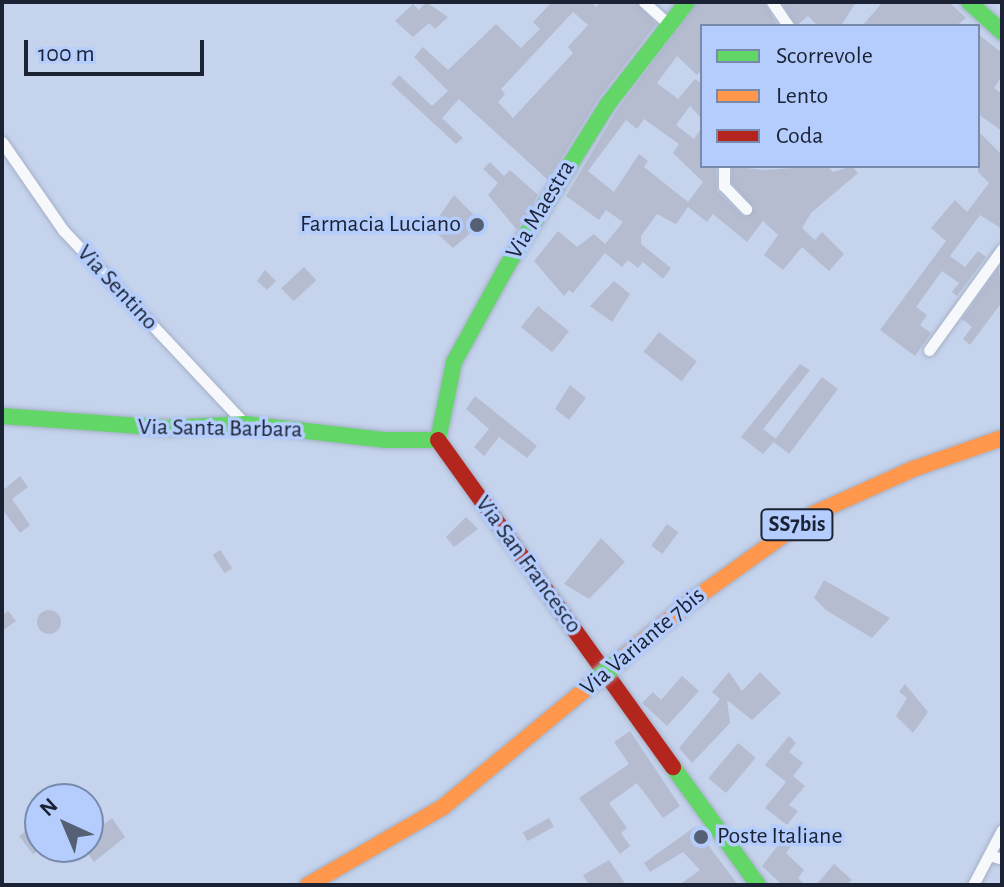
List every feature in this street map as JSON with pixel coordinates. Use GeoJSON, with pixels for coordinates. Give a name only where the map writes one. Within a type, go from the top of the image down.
{"type":"FeatureCollection","features":[{"type":"Feature","properties":{"kind":"street"},"geometry":{"type":"LineString","coordinates":[[644,2],[667,23]]}},
{"type":"Feature","properties":{"kind":"street","name":"Via Maestra"},"geometry":{"type":"LineString","coordinates":[[438,440],[448,380],[461,348],[567,167],[667,23],[687,2]]}},
{"type":"Feature","properties":{"kind":"street"},"geometry":{"type":"LineString","coordinates":[[772,2],[787,24]]}},
{"type":"Feature","properties":{"kind":"street"},"geometry":{"type":"LineString","coordinates":[[969,2],[1002,32]]}},
{"type":"Feature","properties":{"kind":"street","name":"Via Sentino"},"geometry":{"type":"LineString","coordinates":[[2,142],[63,230],[245,424]]}},
{"type":"Feature","properties":{"kind":"street"},"geometry":{"type":"LineString","coordinates":[[724,168],[724,186],[746,209]]}},
{"type":"Feature","properties":{"kind":"street"},"geometry":{"type":"LineString","coordinates":[[929,350],[1002,249]]}},
{"type":"Feature","properties":{"kind":"street","name":"Via Santa Barbara"},"geometry":{"type":"LineString","coordinates":[[2,416],[153,427],[245,424],[386,440],[438,440]]}},
{"type":"Feature","properties":{"kind":"street","name":"Via Variante 7bis"},"geometry":{"type":"LineString","coordinates":[[308,885],[443,807],[694,599],[813,514],[913,469],[1002,438]]}},
{"type":"Feature","properties":{"kind":"street","name":"Via San Francesco"},"geometry":{"type":"LineString","coordinates":[[438,440],[758,885]]}},
{"type":"Feature","properties":{"kind":"street"},"geometry":{"type":"LineString","coordinates":[[973,885],[1002,830]]}},
{"type":"Feature","properties":{"kind":"street"},"geometry":{"type":"LineString","coordinates":[[989,855],[1002,859]]}},
{"type":"Feature","properties":{"kind":"building"},"geometry":{"type":"Polygon","coordinates":[[[426,2],[448,17],[435,29],[429,23],[413,37],[395,21],[413,4],[419,10],[426,2]]]}},
{"type":"Feature","properties":{"kind":"building"},"geometry":{"type":"Polygon","coordinates":[[[552,2],[591,2],[596,7],[601,2],[636,2],[656,24],[599,98],[548,180],[459,99],[442,118],[463,138],[456,144],[391,84],[399,75],[432,106],[448,91],[414,57],[423,47],[448,70],[496,24],[521,48],[540,29],[533,22],[552,2]],[[573,12],[501,89],[505,94],[498,102],[513,118],[573,53],[568,47],[588,25],[573,12]]]}},
{"type":"Feature","properties":{"kind":"building"},"geometry":{"type":"Polygon","coordinates":[[[698,2],[764,2],[777,24],[700,24],[700,72],[697,75],[677,56],[657,83],[678,99],[695,79],[700,83],[700,117],[690,106],[676,125],[694,139],[700,130],[700,168],[716,168],[717,191],[744,217],[754,208],[732,183],[732,168],[829,168],[833,172],[854,168],[858,173],[811,213],[802,228],[815,240],[822,232],[844,254],[829,271],[802,247],[783,270],[764,255],[778,235],[763,221],[747,242],[713,214],[707,222],[688,207],[676,224],[657,214],[641,236],[641,244],[671,268],[663,279],[643,262],[638,268],[628,260],[622,267],[605,253],[573,293],[569,290],[564,296],[534,261],[558,231],[577,247],[594,234],[605,244],[623,222],[606,210],[599,220],[566,196],[617,110],[698,2]],[[644,119],[637,129],[626,120],[588,171],[614,192],[639,154],[648,161],[644,167],[688,202],[703,182],[673,153],[679,144],[644,119]]]}},
{"type":"Feature","properties":{"kind":"building"},"geometry":{"type":"Polygon","coordinates":[[[782,2],[856,2],[842,24],[816,24],[808,16],[795,24],[782,2]]]}},
{"type":"Feature","properties":{"kind":"building"},"geometry":{"type":"Polygon","coordinates":[[[883,2],[949,2],[966,18],[958,24],[864,24],[883,2]]]}},
{"type":"Feature","properties":{"kind":"building"},"geometry":{"type":"Polygon","coordinates":[[[980,36],[1002,53],[1002,76],[994,88],[1002,94],[1002,131],[980,115],[980,36]]]}},
{"type":"Feature","properties":{"kind":"building"},"geometry":{"type":"Polygon","coordinates":[[[980,133],[1002,155],[1002,229],[980,215],[950,256],[965,267],[978,251],[986,257],[957,296],[952,292],[959,283],[942,271],[916,307],[927,315],[920,325],[931,333],[915,356],[880,330],[946,241],[931,228],[955,200],[967,212],[989,183],[978,172],[980,133]]]}},
{"type":"Feature","properties":{"kind":"building"},"geometry":{"type":"Polygon","coordinates":[[[490,162],[504,176],[510,170],[538,195],[517,230],[488,195],[498,183],[483,169],[490,162]]]}},
{"type":"Feature","properties":{"kind":"building"},"geometry":{"type":"Polygon","coordinates":[[[454,195],[482,223],[453,248],[431,228],[454,195]]]}},
{"type":"Feature","properties":{"kind":"building"},"geometry":{"type":"Polygon","coordinates":[[[304,267],[316,280],[294,301],[281,288],[304,267]]]}},
{"type":"Feature","properties":{"kind":"building"},"geometry":{"type":"Polygon","coordinates":[[[999,267],[1002,302],[970,345],[963,339],[972,327],[962,319],[999,267]]]}},
{"type":"Feature","properties":{"kind":"building"},"geometry":{"type":"Polygon","coordinates":[[[265,270],[276,281],[267,290],[257,281],[265,270]]]}},
{"type":"Feature","properties":{"kind":"building"},"geometry":{"type":"Polygon","coordinates":[[[614,281],[630,294],[612,322],[590,306],[614,281]]]}},
{"type":"Feature","properties":{"kind":"building"},"geometry":{"type":"Polygon","coordinates":[[[538,306],[569,331],[552,352],[521,327],[538,306]]]}},
{"type":"Feature","properties":{"kind":"building"},"geometry":{"type":"Polygon","coordinates":[[[659,332],[697,362],[681,381],[644,352],[659,332]]]}},
{"type":"Feature","properties":{"kind":"building"},"geometry":{"type":"Polygon","coordinates":[[[800,364],[810,370],[763,429],[776,439],[763,454],[741,437],[800,364]]]}},
{"type":"Feature","properties":{"kind":"building"},"geometry":{"type":"Polygon","coordinates":[[[822,377],[838,389],[789,454],[773,442],[822,377]]]}},
{"type":"Feature","properties":{"kind":"building"},"geometry":{"type":"Polygon","coordinates":[[[570,385],[586,398],[569,420],[555,409],[570,385]]]}},
{"type":"Feature","properties":{"kind":"building"},"geometry":{"type":"Polygon","coordinates":[[[475,396],[537,446],[527,458],[499,437],[484,456],[474,447],[489,429],[466,409],[475,396]]]}},
{"type":"Feature","properties":{"kind":"building"},"geometry":{"type":"Polygon","coordinates":[[[20,476],[28,487],[12,499],[30,525],[20,533],[2,509],[2,485],[5,489],[20,476]]]}},
{"type":"Feature","properties":{"kind":"building"},"geometry":{"type":"Polygon","coordinates":[[[466,517],[478,529],[454,547],[446,537],[466,517]]]}},
{"type":"Feature","properties":{"kind":"building"},"geometry":{"type":"Polygon","coordinates":[[[667,524],[678,532],[662,554],[651,546],[667,524]]]}},
{"type":"Feature","properties":{"kind":"building"},"geometry":{"type":"Polygon","coordinates":[[[601,538],[625,562],[589,599],[564,584],[601,538]]]}},
{"type":"Feature","properties":{"kind":"building"},"geometry":{"type":"Polygon","coordinates":[[[220,550],[232,568],[225,573],[213,555],[220,550]]]}},
{"type":"Feature","properties":{"kind":"building"},"geometry":{"type":"Polygon","coordinates":[[[824,580],[890,618],[872,638],[826,610],[814,598],[824,580]]]}},
{"type":"Feature","properties":{"kind":"building"},"geometry":{"type":"Polygon","coordinates":[[[49,610],[60,617],[61,622],[54,633],[49,634],[38,627],[37,622],[44,611],[49,610]]]}},
{"type":"Feature","properties":{"kind":"building"},"geometry":{"type":"Polygon","coordinates":[[[8,611],[16,621],[2,631],[2,616],[8,611]]]}},
{"type":"Feature","properties":{"kind":"building"},"geometry":{"type":"Polygon","coordinates":[[[729,672],[742,691],[760,672],[781,693],[752,720],[727,700],[730,723],[692,763],[679,748],[720,699],[712,692],[729,672]]]}},
{"type":"Feature","properties":{"kind":"building"},"geometry":{"type":"Polygon","coordinates":[[[682,676],[699,691],[667,726],[642,703],[653,692],[661,700],[682,676]]]}},
{"type":"Feature","properties":{"kind":"building"},"geometry":{"type":"Polygon","coordinates":[[[905,684],[928,712],[913,733],[896,716],[907,698],[899,692],[905,684]]]}},
{"type":"Feature","properties":{"kind":"building"},"geometry":{"type":"Polygon","coordinates":[[[630,731],[680,806],[663,818],[637,783],[609,803],[627,828],[621,833],[630,846],[620,854],[579,798],[629,764],[614,742],[630,731]]]}},
{"type":"Feature","properties":{"kind":"building"},"geometry":{"type":"Polygon","coordinates":[[[789,736],[796,743],[789,752],[803,763],[793,776],[805,786],[789,805],[798,811],[787,825],[765,808],[786,782],[765,765],[789,736]]]}},
{"type":"Feature","properties":{"kind":"building"},"geometry":{"type":"Polygon","coordinates":[[[738,743],[756,758],[726,793],[708,778],[738,743]]]}},
{"type":"Feature","properties":{"kind":"building"},"geometry":{"type":"Polygon","coordinates":[[[112,818],[125,837],[104,854],[104,824],[112,818]]]}},
{"type":"Feature","properties":{"kind":"building"},"geometry":{"type":"Polygon","coordinates":[[[549,818],[554,827],[528,841],[523,833],[549,818]]]}},
{"type":"Feature","properties":{"kind":"building"},"geometry":{"type":"Polygon","coordinates":[[[696,826],[738,885],[679,885],[700,870],[683,852],[650,872],[644,863],[696,826]]]}},
{"type":"Feature","properties":{"kind":"building"},"geometry":{"type":"Polygon","coordinates":[[[792,827],[800,835],[786,853],[804,870],[798,878],[805,885],[782,885],[762,866],[792,827]]]}},
{"type":"Feature","properties":{"kind":"building"},"geometry":{"type":"Polygon","coordinates":[[[609,860],[626,885],[589,885],[583,875],[609,860]]]}},
{"type":"Feature","properties":{"kind":"building"},"geometry":{"type":"Polygon","coordinates":[[[834,864],[852,880],[847,885],[816,885],[834,864]]]}},
{"type":"Feature","properties":{"kind":"traffic: fast"},"geometry":{"type":"LineString","coordinates":[[438,440],[454,362],[507,266],[608,104],[687,2]]}},
{"type":"Feature","properties":{"kind":"traffic: fast"},"geometry":{"type":"LineString","coordinates":[[969,2],[1002,32]]}},
{"type":"Feature","properties":{"kind":"traffic: fast"},"geometry":{"type":"LineString","coordinates":[[2,416],[167,428],[245,424],[386,440],[438,440]]}},
{"type":"Feature","properties":{"kind":"traffic: fast"},"geometry":{"type":"LineString","coordinates":[[594,682],[620,660]]}},
{"type":"Feature","properties":{"kind":"traffic: fast"},"geometry":{"type":"LineString","coordinates":[[673,767],[758,885]]}},
{"type":"Feature","properties":{"kind":"traffic: slow"},"geometry":{"type":"LineString","coordinates":[[620,660],[694,599],[813,514],[913,469],[1002,438]]}},
{"type":"Feature","properties":{"kind":"traffic: slow"},"geometry":{"type":"LineString","coordinates":[[308,885],[443,807],[594,682]]}},
{"type":"Feature","properties":{"kind":"traffic: jam"},"geometry":{"type":"LineString","coordinates":[[438,440],[673,767]]}},
{"type":"Feature","properties":{"kind":"place","name":"Farmacia Luciano"},"geometry":{"type":"Point","coordinates":[477,225]}},
{"type":"Feature","properties":{"kind":"place","name":"Poste Italiane"},"geometry":{"type":"Point","coordinates":[701,837]}}]}
